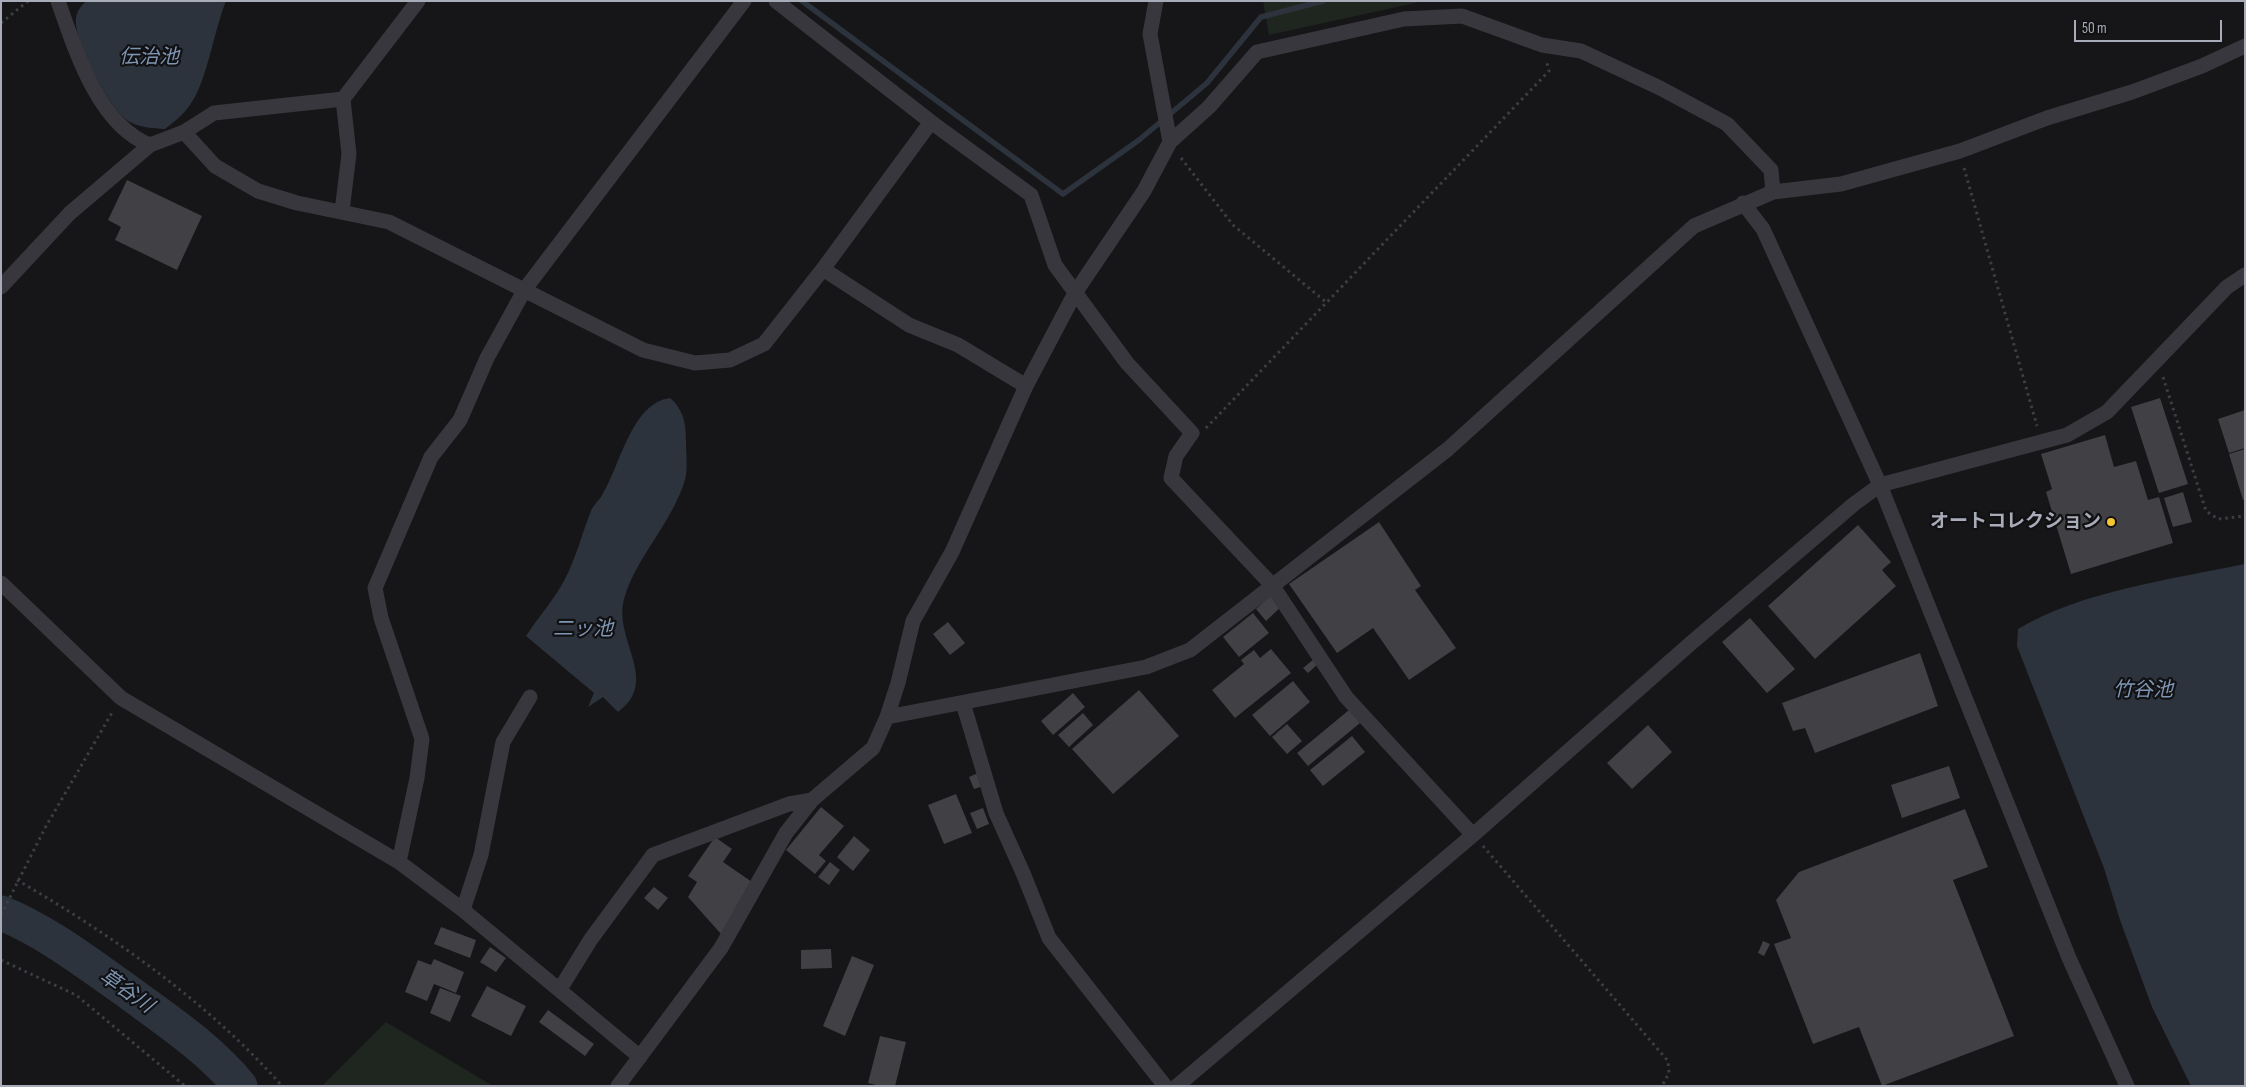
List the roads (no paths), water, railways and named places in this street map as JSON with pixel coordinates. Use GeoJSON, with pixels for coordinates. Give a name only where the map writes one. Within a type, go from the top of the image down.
{"type":"FeatureCollection","features":[{"type":"Feature","properties":{"kind":"street"},"geometry":{"type":"LineString","coordinates":[[58,1],[76,52],[97,95],[127,133],[136,140],[150,145]]}},
{"type":"Feature","properties":{"kind":"street"},"geometry":{"type":"LineString","coordinates":[[342,211],[349,154],[343,99],[418,1]]}},
{"type":"Feature","properties":{"kind":"street"},"geometry":{"type":"LineString","coordinates":[[399,862],[417,778],[422,739],[381,618],[375,588],[431,457],[460,420],[487,358],[525,289],[744,1]]}},
{"type":"Feature","properties":{"kind":"street"},"geometry":{"type":"LineString","coordinates":[[776,1],[932,122],[1031,195],[1055,265],[1126,363],[1192,433],[1176,456],[1171,478],[1272,585],[1346,697],[1474,835]]}},
{"type":"Feature","properties":{"kind":"street"},"geometry":{"type":"LineString","coordinates":[[1156,1],[1150,34],[1170,142]]}},
{"type":"Feature","properties":{"kind":"street"},"geometry":{"type":"LineString","coordinates":[[618,1086],[721,948],[786,833],[812,800],[873,748],[887,717],[898,683],[913,621],[952,552],[1026,386],[1075,293],[1144,191],[1170,142],[1209,107],[1257,52],[1404,19],[1462,16],[1542,45],[1581,51],[1660,88],[1727,124],[1771,170],[1773,192]]}},
{"type":"Feature","properties":{"kind":"street"},"geometry":{"type":"LineString","coordinates":[[887,717],[1146,667],[1190,650],[1448,449],[1694,226],[1743,203],[1773,192],[1841,184],[1960,151],[2047,118],[2132,92],[2202,66],[2245,46]]}},
{"type":"Feature","properties":{"kind":"street"},"geometry":{"type":"LineString","coordinates":[[1,287],[70,213],[150,145],[184,132],[214,113],[343,99]]}},
{"type":"Feature","properties":{"kind":"street"},"geometry":{"type":"LineString","coordinates":[[184,132],[215,166],[258,191],[297,203],[389,222],[643,350],[695,363],[730,360],[764,344],[823,269],[932,122]]}},
{"type":"Feature","properties":{"kind":"street"},"geometry":{"type":"LineString","coordinates":[[1743,203],[1763,229],[1880,485],[2069,958],[2127,1086]]}},
{"type":"Feature","properties":{"kind":"street"},"geometry":{"type":"LineString","coordinates":[[823,269],[909,325],[958,345],[1026,386]]}},
{"type":"Feature","properties":{"kind":"street"},"geometry":{"type":"LineString","coordinates":[[1177,1086],[1474,835],[1690,644],[1840,516],[1880,485],[2066,435],[2107,412],[2227,287],[2245,275]]}},
{"type":"Feature","properties":{"kind":"street"},"geometry":{"type":"LineString","coordinates":[[1,583],[121,698],[399,862],[463,910],[640,1057]]}},
{"type":"Feature","properties":{"kind":"street"},"geometry":{"type":"LineString","coordinates":[[463,910],[481,855],[503,742],[530,697]]}},
{"type":"Feature","properties":{"kind":"street"},"geometry":{"type":"LineString","coordinates":[[963,703],[996,813],[1024,873],[1049,938],[1165,1086]]}},
{"type":"Feature","properties":{"kind":"street"},"geometry":{"type":"LineString","coordinates":[[560,989],[591,939],[653,854],[789,804],[812,800]]}},
{"type":"Feature","properties":{"kind":"water","name":"伝治池"},"geometry":{"type":"Polygon","coordinates":[[[86,1],[226,1],[206,70],[196,95],[184,112],[165,129],[143,127],[130,122],[122,115],[103,90],[86,58],[77,29],[77,13],[86,1]]]}},
{"type":"Feature","properties":{"kind":"water","name":"二ッ池"},"geometry":{"type":"Polygon","coordinates":[[[670,398],[681,412],[685,423],[686,476],[672,511],[637,569],[624,599],[622,614],[624,630],[636,673],[636,687],[630,700],[618,712],[603,697],[588,707],[594,693],[526,636],[565,579],[592,509],[601,497],[636,424],[645,411],[657,402],[670,398]]]}},
{"type":"Feature","properties":{"kind":"water","name":"竹谷池"},"geometry":{"type":"Polygon","coordinates":[[[2245,564],[2245,1086],[2191,1086],[2152,1007],[2120,920],[2104,868],[2017,646],[2018,629],[2070,605],[2099,596],[2158,581],[2245,564]]]}},
{"type":"Feature","properties":{"kind":"waterway"},"geometry":{"type":"LineString","coordinates":[[802,1],[1063,194],[1139,140],[1207,83],[1261,17],[1323,1]]}},
{"type":"Feature","properties":{"kind":"waterway","name":"草谷川"},"geometry":{"type":"LineString","coordinates":[[1,913],[50,938],[127,991],[201,1047],[240,1086]]}},
{"type":"Feature","properties":{"kind":"place","name":"オートコレクション"},"geometry":{"type":"Point","coordinates":[2111,522]}}]}
